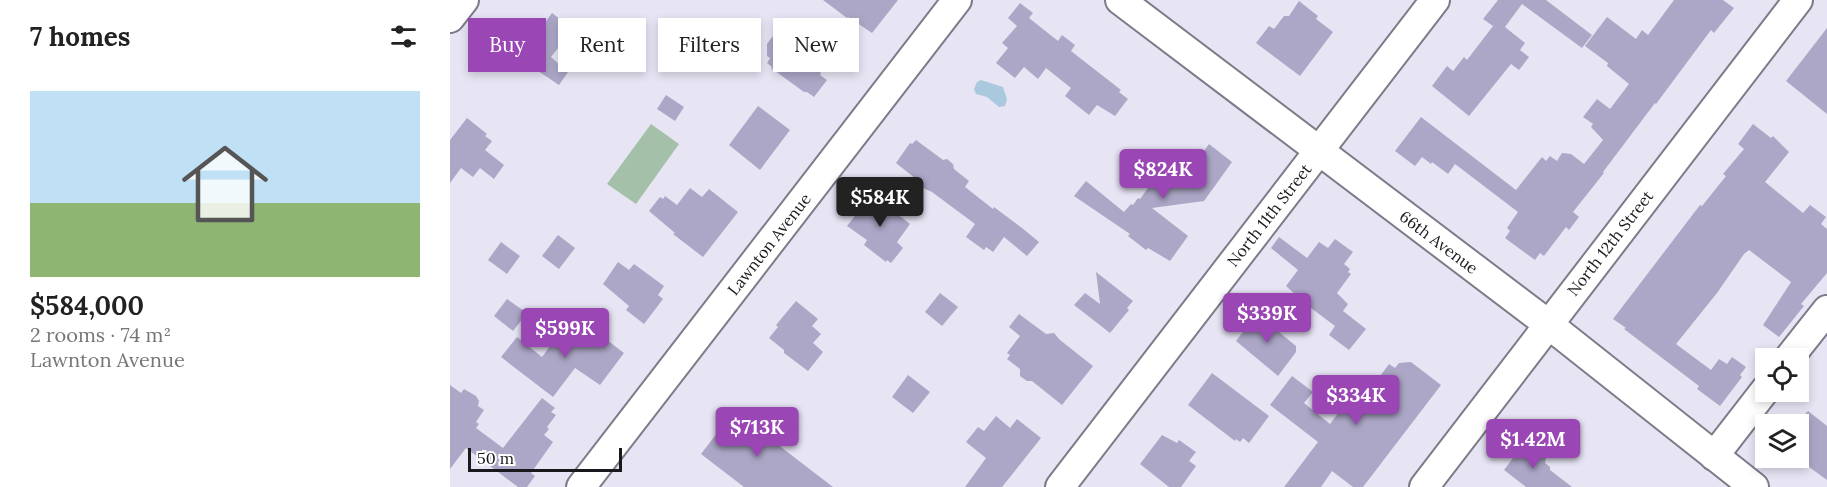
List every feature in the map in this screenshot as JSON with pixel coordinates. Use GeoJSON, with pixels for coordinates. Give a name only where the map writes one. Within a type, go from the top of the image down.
{"type":"FeatureCollection","features":[{"type":"Feature","properties":{"kind":"street"},"geometry":{"type":"LineString","coordinates":[[450,18],[464,0]]}},
{"type":"Feature","properties":{"kind":"street","name":"Lawnton Avenue"},"geometry":{"type":"LineString","coordinates":[[581,487],[957,0]]}},
{"type":"Feature","properties":{"kind":"street","name":"66th Avenue"},"geometry":{"type":"LineString","coordinates":[[1120,0],[1548,324],[1754,487]]}},
{"type":"Feature","properties":{"kind":"street","name":"North 11th Street"},"geometry":{"type":"LineString","coordinates":[[1060,487],[1435,0]]}},
{"type":"Feature","properties":{"kind":"street","name":"North 12th Street"},"geometry":{"type":"LineString","coordinates":[[1424,487],[1798,0]]}},
{"type":"Feature","properties":{"kind":"street"},"geometry":{"type":"LineString","coordinates":[[1797,348],[1827,310]]}},
{"type":"Feature","properties":{"kind":"street"},"geometry":{"type":"LineString","coordinates":[[1713,456],[1756,402]]}},
{"type":"Feature","properties":{"kind":"green space"},"geometry":{"type":"Polygon","coordinates":[[[651,124],[679,144],[636,204],[607,184],[651,124]]]}},
{"type":"Feature","properties":{"kind":"water"},"geometry":{"type":"Polygon","coordinates":[[[981,80],[1003,87],[1007,99],[1005,106],[999,107],[987,97],[976,94],[974,89],[977,82],[981,80]]]}},
{"type":"Feature","properties":{"kind":"building"},"geometry":{"type":"Polygon","coordinates":[[[823,0],[898,0],[872,33],[859,24],[859,18],[847,18],[823,0]]]}},
{"type":"Feature","properties":{"kind":"building"},"geometry":{"type":"Polygon","coordinates":[[[1498,0],[1546,0],[1592,35],[1582,48],[1522,4],[1505,27],[1525,43],[1520,50],[1529,57],[1519,70],[1511,64],[1469,116],[1432,86],[1447,66],[1453,71],[1464,57],[1467,60],[1493,26],[1483,19],[1498,0]]]}},
{"type":"Feature","properties":{"kind":"building"},"geometry":{"type":"Polygon","coordinates":[[[1674,0],[1723,0],[1734,8],[1714,33],[1711,30],[1655,103],[1573,212],[1579,217],[1569,230],[1566,227],[1544,256],[1540,253],[1535,260],[1505,238],[1510,231],[1507,228],[1518,212],[1455,164],[1448,174],[1422,157],[1415,166],[1395,151],[1421,117],[1516,190],[1542,157],[1546,161],[1550,156],[1557,161],[1562,153],[1571,154],[1584,164],[1603,140],[1591,127],[1593,124],[1583,117],[1597,99],[1610,109],[1629,84],[1607,66],[1608,63],[1585,46],[1607,17],[1636,39],[1642,30],[1648,35],[1674,0]]]}},
{"type":"Feature","properties":{"kind":"building"},"geometry":{"type":"Polygon","coordinates":[[[1299,1],[1318,16],[1316,19],[1333,32],[1300,76],[1256,43],[1269,26],[1274,29],[1284,16],[1289,16],[1299,1]]]}},
{"type":"Feature","properties":{"kind":"building"},"geometry":{"type":"Polygon","coordinates":[[[1020,3],[1033,13],[1029,18],[1058,41],[1062,35],[1075,45],[1071,51],[1121,90],[1119,92],[1128,99],[1115,116],[1097,105],[1089,115],[1065,96],[1071,88],[1046,68],[1038,79],[1024,67],[1015,78],[996,63],[1008,48],[1002,43],[1017,26],[1008,18],[1020,3]]]}},
{"type":"Feature","properties":{"kind":"building"},"geometry":{"type":"Polygon","coordinates":[[[552,13],[559,18],[558,48],[551,57],[558,63],[558,72],[568,72],[559,85],[540,72],[546,72],[546,21],[552,13]]]}},
{"type":"Feature","properties":{"kind":"building"},"geometry":{"type":"Polygon","coordinates":[[[1827,28],[1827,114],[1786,81],[1827,28]]]}},
{"type":"Feature","properties":{"kind":"building"},"geometry":{"type":"Polygon","coordinates":[[[772,37],[773,69],[767,63],[770,58],[767,56],[767,44],[772,37]]]}},
{"type":"Feature","properties":{"kind":"building"},"geometry":{"type":"Polygon","coordinates":[[[776,72],[820,72],[827,80],[814,97],[776,72]]]}},
{"type":"Feature","properties":{"kind":"building"},"geometry":{"type":"Polygon","coordinates":[[[666,95],[684,107],[675,121],[657,109],[666,95]]]}},
{"type":"Feature","properties":{"kind":"building"},"geometry":{"type":"Polygon","coordinates":[[[758,106],[790,130],[760,170],[729,145],[758,106]]]}},
{"type":"Feature","properties":{"kind":"building"},"geometry":{"type":"Polygon","coordinates":[[[467,118],[487,134],[485,136],[492,141],[485,150],[504,165],[494,179],[480,168],[473,177],[461,168],[450,183],[450,140],[467,118]]]}},
{"type":"Feature","properties":{"kind":"building"},"geometry":{"type":"Polygon","coordinates":[[[1753,124],[1771,138],[1773,136],[1789,152],[1765,182],[1803,213],[1810,205],[1826,217],[1821,224],[1827,229],[1827,273],[1801,304],[1804,306],[1779,337],[1763,325],[1791,282],[1749,250],[1744,254],[1717,293],[1676,344],[1711,370],[1719,359],[1727,364],[1732,357],[1746,367],[1740,375],[1742,377],[1720,406],[1697,389],[1699,386],[1613,319],[1700,205],[1702,206],[1726,176],[1723,174],[1744,149],[1738,144],[1753,124]]]}},
{"type":"Feature","properties":{"kind":"building"},"geometry":{"type":"Polygon","coordinates":[[[916,140],[943,160],[947,159],[953,164],[954,169],[969,181],[965,187],[1039,242],[1027,256],[1004,237],[993,252],[986,247],[984,250],[966,237],[975,224],[932,192],[923,188],[921,183],[896,163],[910,143],[916,140]]]}},
{"type":"Feature","properties":{"kind":"building"},"geometry":{"type":"Polygon","coordinates":[[[1209,144],[1232,162],[1204,201],[1152,208],[1188,236],[1170,261],[1148,248],[1146,250],[1128,236],[1130,234],[1074,196],[1086,181],[1124,212],[1138,198],[1140,199],[1176,150],[1192,162],[1209,144]]]}},
{"type":"Feature","properties":{"kind":"building"},"geometry":{"type":"Polygon","coordinates":[[[690,188],[702,197],[709,189],[738,212],[703,257],[673,234],[675,233],[649,211],[660,197],[663,199],[665,196],[677,205],[690,188]]]}},
{"type":"Feature","properties":{"kind":"building"},"geometry":{"type":"Polygon","coordinates":[[[872,194],[910,224],[897,242],[903,248],[891,263],[887,260],[886,262],[864,245],[867,240],[847,226],[872,194]]]}},
{"type":"Feature","properties":{"kind":"building"},"geometry":{"type":"Polygon","coordinates":[[[558,235],[575,248],[559,269],[542,256],[558,235]]]}},
{"type":"Feature","properties":{"kind":"building"},"geometry":{"type":"Polygon","coordinates":[[[1279,237],[1307,258],[1319,242],[1328,248],[1335,239],[1353,252],[1344,264],[1350,269],[1348,272],[1351,274],[1337,293],[1348,304],[1343,311],[1366,329],[1349,350],[1329,335],[1335,326],[1295,296],[1286,286],[1298,270],[1271,248],[1279,237]]]}},
{"type":"Feature","properties":{"kind":"building"},"geometry":{"type":"Polygon","coordinates":[[[501,242],[520,256],[507,274],[488,260],[501,242]]]}},
{"type":"Feature","properties":{"kind":"building"},"geometry":{"type":"Polygon","coordinates":[[[618,262],[629,270],[634,264],[664,286],[658,295],[663,299],[644,324],[626,310],[629,306],[603,284],[618,262]]]}},
{"type":"Feature","properties":{"kind":"building"},"geometry":{"type":"Polygon","coordinates":[[[1096,272],[1133,301],[1127,308],[1129,310],[1110,333],[1074,305],[1085,293],[1100,304],[1096,272]]]}},
{"type":"Feature","properties":{"kind":"building"},"geometry":{"type":"Polygon","coordinates":[[[940,293],[958,307],[942,326],[925,312],[940,293]]]}},
{"type":"Feature","properties":{"kind":"building"},"geometry":{"type":"Polygon","coordinates":[[[507,299],[527,313],[513,331],[494,316],[507,299]]]}},
{"type":"Feature","properties":{"kind":"building"},"geometry":{"type":"Polygon","coordinates":[[[796,301],[818,319],[812,326],[821,334],[813,343],[823,352],[808,371],[769,338],[778,327],[776,325],[796,301]]]}},
{"type":"Feature","properties":{"kind":"building"},"geometry":{"type":"Polygon","coordinates":[[[1259,311],[1277,325],[1274,328],[1296,346],[1296,352],[1278,376],[1236,341],[1259,311]]]}},
{"type":"Feature","properties":{"kind":"building"},"geometry":{"type":"Polygon","coordinates":[[[1019,314],[1046,334],[1054,333],[1093,366],[1062,405],[1032,381],[1027,381],[1020,376],[1020,369],[1007,359],[1010,355],[1007,353],[1020,336],[1009,327],[1019,314]]]}},
{"type":"Feature","properties":{"kind":"building"},"geometry":{"type":"Polygon","coordinates":[[[576,327],[596,338],[599,334],[624,353],[600,385],[575,368],[553,397],[501,357],[517,337],[542,357],[562,330],[569,336],[576,327]]]}},
{"type":"Feature","properties":{"kind":"building"},"geometry":{"type":"Polygon","coordinates":[[[1411,362],[1441,385],[1363,487],[1353,487],[1332,471],[1321,487],[1284,487],[1318,442],[1270,405],[1292,376],[1313,392],[1304,403],[1330,424],[1352,398],[1364,407],[1382,382],[1378,379],[1389,364],[1395,368],[1399,363],[1411,362]]]}},
{"type":"Feature","properties":{"kind":"building"},"geometry":{"type":"Polygon","coordinates":[[[1212,373],[1269,416],[1249,443],[1243,438],[1240,442],[1236,439],[1235,441],[1188,405],[1212,373]]]}},
{"type":"Feature","properties":{"kind":"building"},"geometry":{"type":"Polygon","coordinates":[[[908,375],[930,392],[913,413],[892,397],[908,375]]]}},
{"type":"Feature","properties":{"kind":"building"},"geometry":{"type":"Polygon","coordinates":[[[450,385],[461,393],[464,389],[476,396],[479,401],[478,406],[484,410],[476,422],[479,424],[476,428],[503,448],[542,398],[555,408],[551,412],[556,415],[544,435],[553,442],[531,473],[535,476],[527,487],[518,487],[466,448],[450,469],[450,385]]]}},
{"type":"Feature","properties":{"kind":"building"},"geometry":{"type":"Polygon","coordinates":[[[734,411],[833,487],[744,487],[701,454],[734,411]]]}},
{"type":"Feature","properties":{"kind":"building"},"geometry":{"type":"Polygon","coordinates":[[[1808,411],[1827,426],[1827,480],[1809,467],[1809,414],[1805,414],[1808,411]]]}},
{"type":"Feature","properties":{"kind":"building"},"geometry":{"type":"Polygon","coordinates":[[[996,416],[1010,428],[1017,419],[1041,438],[1002,487],[965,487],[986,458],[966,442],[978,427],[984,431],[996,416]]]}},
{"type":"Feature","properties":{"kind":"building"},"geometry":{"type":"Polygon","coordinates":[[[1162,435],[1177,443],[1179,440],[1196,452],[1189,461],[1196,466],[1181,487],[1169,487],[1140,464],[1162,435]]]}},
{"type":"Feature","properties":{"kind":"building"},"geometry":{"type":"Polygon","coordinates":[[[1525,442],[1546,458],[1545,463],[1550,470],[1572,487],[1526,487],[1504,470],[1525,442]]]}}]}
